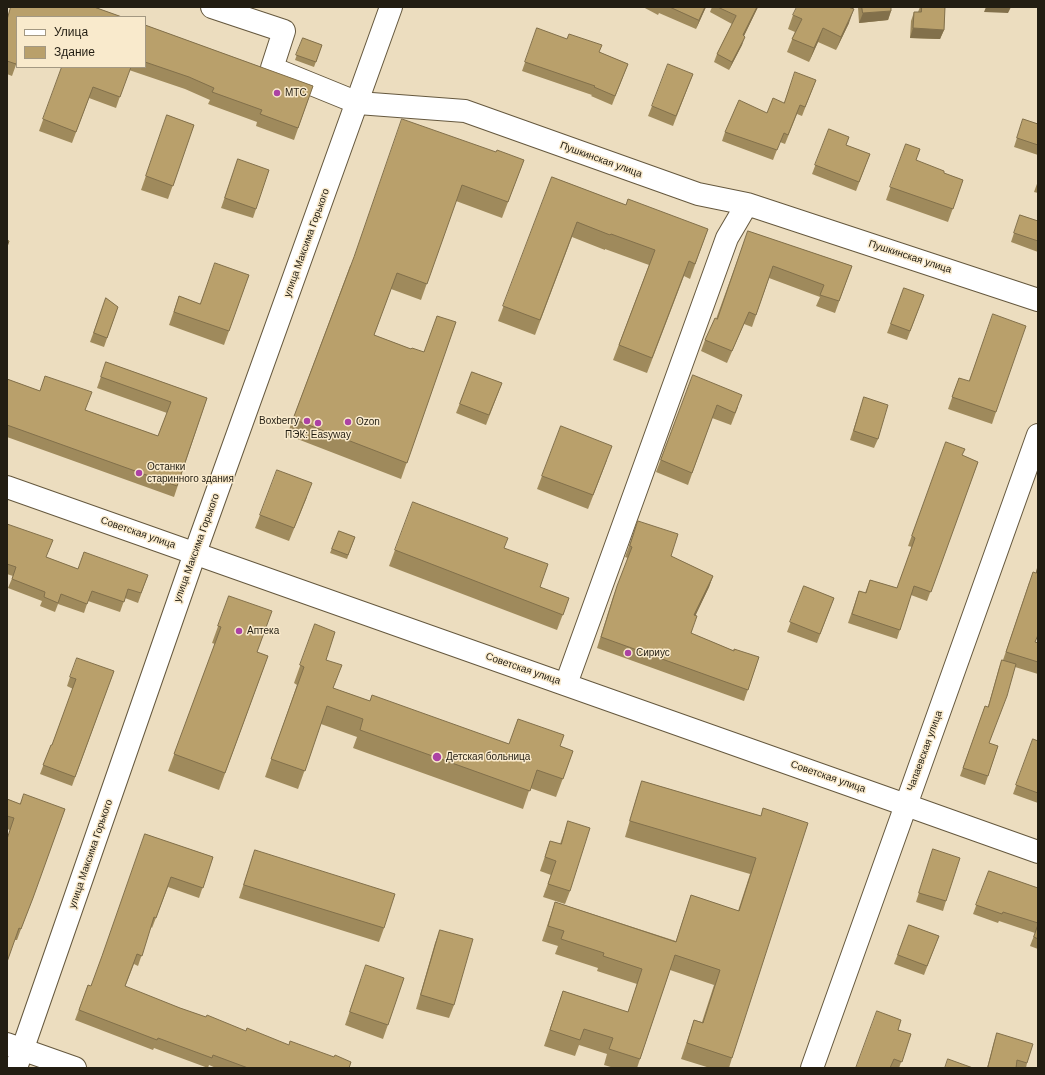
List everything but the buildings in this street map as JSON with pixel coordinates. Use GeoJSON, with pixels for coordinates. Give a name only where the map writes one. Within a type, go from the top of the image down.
{"type":"FeatureCollection","features":[{"type":"Feature","properties":{"kind":"street","name":"Пушкинская улица"},"geometry":{"type":"LineString","coordinates":[[212,7],[284,31],[272,68],[358,103],[465,111],[698,194],[747,204],[1038,300]]}},
{"type":"Feature","properties":{"kind":"street","name":"улица Максима Горького"},"geometry":{"type":"LineString","coordinates":[[15,1054],[358,103],[391,7]]}},
{"type":"Feature","properties":{"kind":"street"},"geometry":{"type":"LineString","coordinates":[[566,684],[727,238],[747,204]]}},
{"type":"Feature","properties":{"kind":"street","name":"Чапаевская улица"},"geometry":{"type":"LineString","coordinates":[[812,1068],[1038,435]]}},
{"type":"Feature","properties":{"kind":"street","name":"Советская улица"},"geometry":{"type":"LineString","coordinates":[[7,487],[1038,852]]}},
{"type":"Feature","properties":{"kind":"street"},"geometry":{"type":"LineString","coordinates":[[15,1054],[75,1068]]}},
{"type":"Feature","properties":{"kind":"place","name":"МТС"},"geometry":{"type":"Point","coordinates":[277,93]}},
{"type":"Feature","properties":{"kind":"place","name":"Boxberry"},"geometry":{"type":"Point","coordinates":[307,421]}},
{"type":"Feature","properties":{"kind":"place","name":"Ozon"},"geometry":{"type":"Point","coordinates":[348,422]}},
{"type":"Feature","properties":{"kind":"place","name":"ПЭК: Easyway"},"geometry":{"type":"Point","coordinates":[318,423]}},
{"type":"Feature","properties":{"kind":"place","name":"Останки старинного здания"},"geometry":{"type":"Point","coordinates":[139,473]}},
{"type":"Feature","properties":{"kind":"place","name":"Аптека"},"geometry":{"type":"Point","coordinates":[239,631]}},
{"type":"Feature","properties":{"kind":"place","name":"Сириус"},"geometry":{"type":"Point","coordinates":[628,653]}},
{"type":"Feature","properties":{"kind":"place","name":"Детская больница"},"geometry":{"type":"Point","coordinates":[437,757]}}]}
